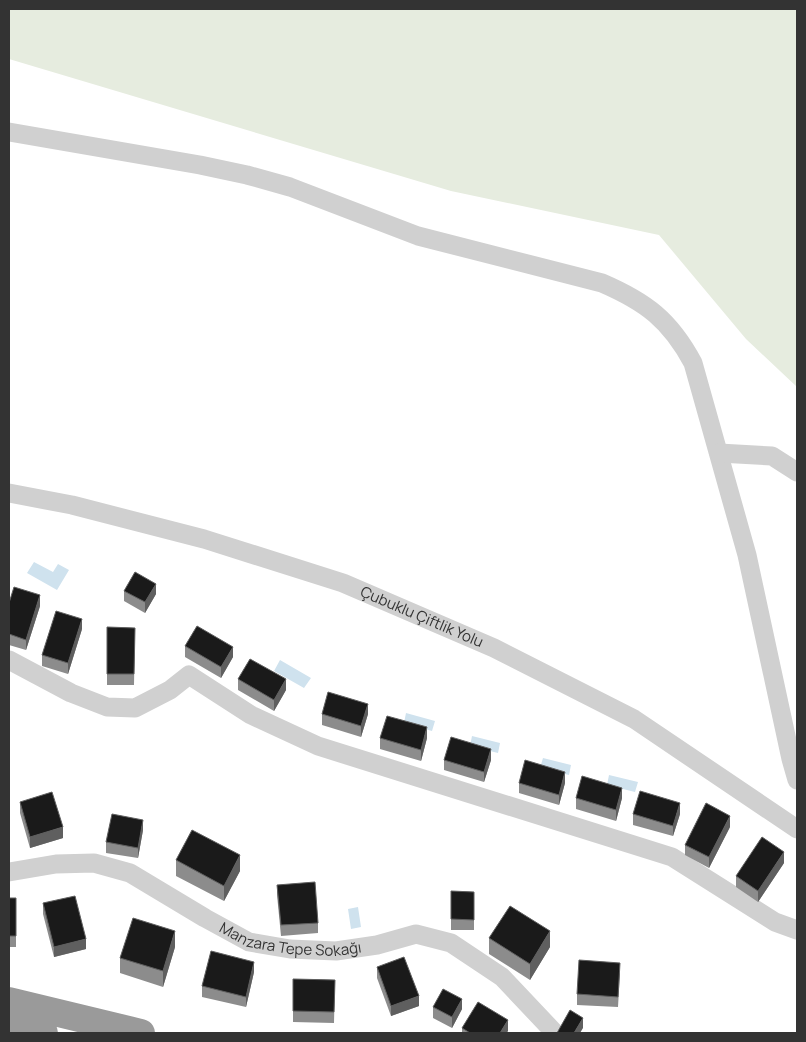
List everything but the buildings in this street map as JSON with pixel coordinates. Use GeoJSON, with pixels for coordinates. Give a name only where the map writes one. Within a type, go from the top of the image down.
{"type":"FeatureCollection","features":[{"type":"Feature","properties":{"kind":"highway"},"geometry":{"type":"LineString","coordinates":[[9,1002],[141,1033]]}},
{"type":"Feature","properties":{"kind":"highway"},"geometry":{"type":"LineString","coordinates":[[9,1028],[44,1033]]}},
{"type":"Feature","properties":{"kind":"street"},"geometry":{"type":"LineString","coordinates":[[9,132],[200,165],[290,187],[418,236],[602,283],[627,294],[652,310],[670,327],[683,344],[693,363],[747,555],[797,780]]}},
{"type":"Feature","properties":{"kind":"street"},"geometry":{"type":"LineString","coordinates":[[719,453],[772,456],[797,472]]}},
{"type":"Feature","properties":{"kind":"street","name":"Çubuklu Çiftlik Yolu"},"geometry":{"type":"LineString","coordinates":[[9,493],[72,505],[204,539],[361,590],[494,648],[634,719],[797,829]]}},
{"type":"Feature","properties":{"kind":"street"},"geometry":{"type":"LineString","coordinates":[[9,660],[71,693],[107,707],[135,708],[170,690],[189,675],[251,714],[318,746],[672,857],[775,922],[797,930]]}},
{"type":"Feature","properties":{"kind":"street","name":"Manzara Tepe Sokağı"},"geometry":{"type":"LineString","coordinates":[[9,872],[56,864],[94,863],[130,873],[249,942],[290,949],[336,951],[377,945],[416,934],[451,943],[502,977],[553,1031]]}},
{"type":"Feature","properties":{"kind":"shaded area"},"geometry":{"type":"Polygon","coordinates":[[[9,9],[797,9],[797,387],[746,339],[659,235],[451,191],[9,59],[9,9]]]}},
{"type":"Feature","properties":{"kind":"water"},"geometry":{"type":"Polygon","coordinates":[[[34,562],[53,572],[58,564],[69,570],[57,590],[27,573],[34,562]]]}},
{"type":"Feature","properties":{"kind":"water"},"geometry":{"type":"Polygon","coordinates":[[[280,660],[311,678],[304,688],[274,671],[280,660]]]}},
{"type":"Feature","properties":{"kind":"water"},"geometry":{"type":"Polygon","coordinates":[[[406,713],[435,721],[432,731],[404,723],[406,713]]]}},
{"type":"Feature","properties":{"kind":"water"},"geometry":{"type":"Polygon","coordinates":[[[472,736],[500,743],[498,753],[470,746],[472,736]]]}},
{"type":"Feature","properties":{"kind":"water"},"geometry":{"type":"Polygon","coordinates":[[[543,758],[571,765],[569,775],[540,768],[543,758]]]}},
{"type":"Feature","properties":{"kind":"water"},"geometry":{"type":"Polygon","coordinates":[[[609,775],[638,782],[635,792],[607,785],[609,775]]]}},
{"type":"Feature","properties":{"kind":"water"},"geometry":{"type":"Polygon","coordinates":[[[358,907],[361,927],[351,929],[348,909],[358,907]]]}}]}
